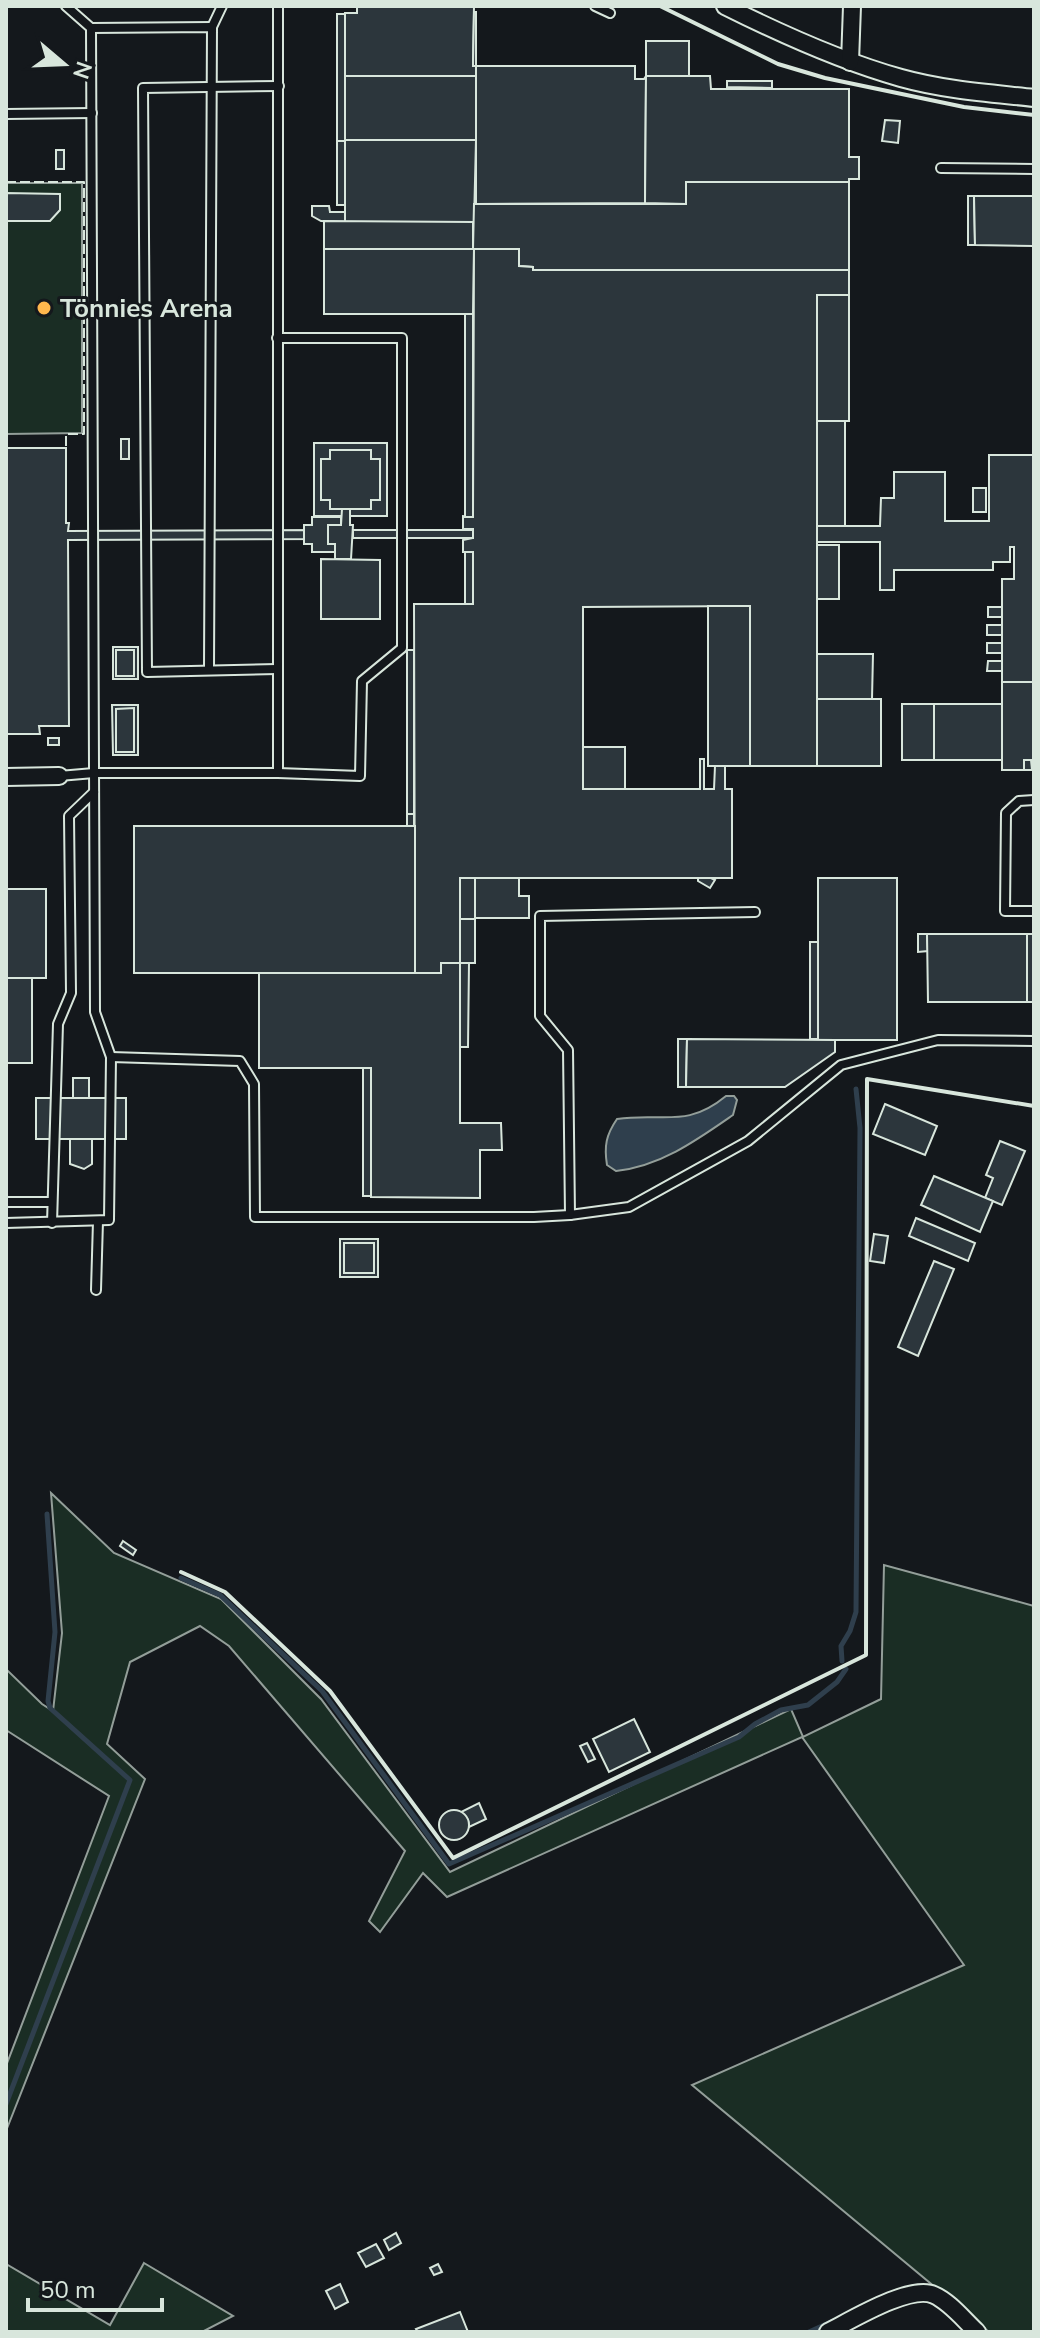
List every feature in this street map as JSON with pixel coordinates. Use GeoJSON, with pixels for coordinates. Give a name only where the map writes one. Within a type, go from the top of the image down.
{"type":"FeatureCollection","features":[{"type":"Feature","properties":{"kind":"street"},"geometry":{"type":"LineString","coordinates":[[725,6],[850,62],[933,84],[1034,98]]}},
{"type":"Feature","properties":{"kind":"street"},"geometry":{"type":"LineString","coordinates":[[850,62],[852,6]]}},
{"type":"Feature","properties":{"kind":"street"},"geometry":{"type":"LineString","coordinates":[[6,777],[59,776]]}},
{"type":"Feature","properties":{"kind":"street"},"geometry":{"type":"LineString","coordinates":[[828,2332],[900,2298],[923,2292],[935,2295],[977,2332]]}},
{"type":"Feature","properties":{"kind":"lane"},"geometry":{"type":"LineString","coordinates":[[66,6],[91,28],[212,27]]}},
{"type":"Feature","properties":{"kind":"lane"},"geometry":{"type":"LineString","coordinates":[[209,670],[212,27],[222,6]]}},
{"type":"Feature","properties":{"kind":"lane"},"geometry":{"type":"LineString","coordinates":[[278,6],[278,773]]}},
{"type":"Feature","properties":{"kind":"lane"},"geometry":{"type":"LineString","coordinates":[[595,6],[610,13]]}},
{"type":"Feature","properties":{"kind":"lane"},"geometry":{"type":"LineString","coordinates":[[6,1223],[109,1220],[111,1057],[95,1012],[91,28]]}},
{"type":"Feature","properties":{"kind":"lane"},"geometry":{"type":"LineString","coordinates":[[277,669],[147,672],[143,88],[279,86]]}},
{"type":"Feature","properties":{"kind":"lane"},"geometry":{"type":"LineString","coordinates":[[6,114],[92,113]]}},
{"type":"Feature","properties":{"kind":"lane"},"geometry":{"type":"LineString","coordinates":[[941,168],[1034,169]]}},
{"type":"Feature","properties":{"kind":"lane"},"geometry":{"type":"LineString","coordinates":[[59,776],[94,773],[278,773],[360,776],[362,681],[402,648],[402,338],[277,338]]}},
{"type":"Feature","properties":{"kind":"lane"},"geometry":{"type":"LineString","coordinates":[[52,1223],[58,1024],[71,993],[69,816],[94,792]]}},
{"type":"Feature","properties":{"kind":"lane"},"geometry":{"type":"LineString","coordinates":[[1034,800],[1019,801],[1006,813],[1005,911],[1034,911]]}},
{"type":"Feature","properties":{"kind":"lane"},"geometry":{"type":"LineString","coordinates":[[570,1215],[568,1050],[540,1016],[540,916],[755,912]]}},
{"type":"Feature","properties":{"kind":"lane"},"geometry":{"type":"LineString","coordinates":[[111,1057],[240,1061],[254,1084],[255,1217],[570,1215],[629,1207],[748,1141],[841,1065],[938,1040],[1034,1041]]}},
{"type":"Feature","properties":{"kind":"lane"},"geometry":{"type":"LineString","coordinates":[[6,1202],[52,1202]]}},
{"type":"Feature","properties":{"kind":"lane"},"geometry":{"type":"LineString","coordinates":[[96,1290],[98,1221]]}},
{"type":"Feature","properties":{"kind":"green space","name":"Tönnies Arena"},"geometry":{"type":"Polygon","coordinates":[[[6,183],[82,183],[82,433],[6,434],[6,183]]]}},
{"type":"Feature","properties":{"kind":"green space"},"geometry":{"type":"Polygon","coordinates":[[[51,1493],[114,1553],[221,1599],[321,1699],[450,1872],[791,1709],[803,1737],[881,1699],[884,1565],[1034,1606],[1034,2332],[989,2332],[692,2085],[964,1965],[802,1737],[447,1897],[423,1873],[380,1932],[369,1921],[405,1851],[229,1646],[200,1626],[130,1662],[107,1744],[145,1779],[6,2131],[6,2066],[109,1796],[6,1730],[6,1669],[53,1711],[62,1633],[51,1493]]]}},
{"type":"Feature","properties":{"kind":"green space"},"geometry":{"type":"Polygon","coordinates":[[[144,2263],[233,2316],[202,2332],[6,2332],[6,2264],[110,2325],[144,2263]]]}},
{"type":"Feature","properties":{"kind":"water"},"geometry":{"type":"Polygon","coordinates":[[[726,1096],[734,1096],[737,1100],[733,1115],[692,1142],[648,1164],[616,1171],[607,1165],[607,1141],[617,1119],[686,1116],[699,1113],[726,1096]]]}},
{"type":"Feature","properties":{"kind":"building"},"geometry":{"type":"Polygon","coordinates":[[[357,6],[474,6],[473,66],[476,66],[476,76],[345,76],[345,13],[357,13],[357,6]]]}},
{"type":"Feature","properties":{"kind":"building"},"geometry":{"type":"Polygon","coordinates":[[[476,12],[476,66],[473,66],[476,12]]]}},
{"type":"Feature","properties":{"kind":"building"},"geometry":{"type":"Polygon","coordinates":[[[337,14],[345,14],[345,141],[337,141],[337,14]]]}},
{"type":"Feature","properties":{"kind":"building"},"geometry":{"type":"Polygon","coordinates":[[[646,41],[689,41],[689,76],[646,76],[646,41]]]}},
{"type":"Feature","properties":{"kind":"building"},"geometry":{"type":"Polygon","coordinates":[[[476,66],[635,66],[635,79],[646,76],[645,203],[476,204],[476,66]]]}},
{"type":"Feature","properties":{"kind":"building"},"geometry":{"type":"Polygon","coordinates":[[[345,76],[476,76],[476,140],[345,140],[345,76]]]}},
{"type":"Feature","properties":{"kind":"building"},"geometry":{"type":"Polygon","coordinates":[[[646,76],[710,76],[711,89],[849,89],[849,157],[859,157],[859,179],[849,179],[849,182],[686,182],[686,204],[645,203],[646,76]]]}},
{"type":"Feature","properties":{"kind":"building"},"geometry":{"type":"Polygon","coordinates":[[[727,81],[772,81],[772,88],[727,87],[727,81]]]}},
{"type":"Feature","properties":{"kind":"building"},"geometry":{"type":"Polygon","coordinates":[[[885,120],[900,121],[898,143],[882,141],[885,120]]]}},
{"type":"Feature","properties":{"kind":"building"},"geometry":{"type":"Polygon","coordinates":[[[345,140],[476,140],[474,222],[345,222],[345,140]]]}},
{"type":"Feature","properties":{"kind":"building"},"geometry":{"type":"Polygon","coordinates":[[[337,141],[345,141],[345,205],[337,205],[337,141]]]}},
{"type":"Feature","properties":{"kind":"building"},"geometry":{"type":"Polygon","coordinates":[[[56,150],[64,150],[64,169],[56,169],[56,150]]]}},
{"type":"Feature","properties":{"kind":"building"},"geometry":{"type":"Polygon","coordinates":[[[686,182],[849,182],[849,270],[533,270],[533,267],[519,266],[519,249],[473,249],[474,204],[686,204],[686,182]]]}},
{"type":"Feature","properties":{"kind":"building"},"geometry":{"type":"Polygon","coordinates":[[[1034,182],[1034,348],[1033,348],[1034,182]]]}},
{"type":"Feature","properties":{"kind":"building"},"geometry":{"type":"Polygon","coordinates":[[[6,193],[60,194],[60,210],[50,221],[6,221],[6,193]]]}},
{"type":"Feature","properties":{"kind":"building"},"geometry":{"type":"Polygon","coordinates":[[[968,196],[974,196],[975,245],[968,245],[968,196]]]}},
{"type":"Feature","properties":{"kind":"building"},"geometry":{"type":"Polygon","coordinates":[[[974,196],[1033,196],[1033,246],[975,245],[974,196]]]}},
{"type":"Feature","properties":{"kind":"building"},"geometry":{"type":"Polygon","coordinates":[[[312,206],[329,206],[330,212],[345,212],[345,222],[321,221],[312,216],[312,206]]]}},
{"type":"Feature","properties":{"kind":"building"},"geometry":{"type":"Polygon","coordinates":[[[324,221],[473,222],[473,249],[324,249],[324,221]]]}},
{"type":"Feature","properties":{"kind":"building"},"geometry":{"type":"Polygon","coordinates":[[[324,249],[474,249],[473,314],[324,314],[324,249]]]}},
{"type":"Feature","properties":{"kind":"building"},"geometry":{"type":"Polygon","coordinates":[[[474,249],[519,249],[519,266],[533,267],[533,270],[849,270],[849,295],[817,295],[817,766],[750,766],[750,606],[583,607],[583,789],[700,789],[700,759],[704,759],[704,789],[714,789],[715,766],[725,766],[725,789],[732,789],[732,878],[460,878],[460,963],[441,963],[441,973],[415,973],[414,604],[473,604],[473,552],[463,552],[463,540],[473,538],[473,529],[463,529],[463,516],[473,517],[474,249]]]}},
{"type":"Feature","properties":{"kind":"building"},"geometry":{"type":"Polygon","coordinates":[[[817,295],[849,295],[849,421],[817,421],[817,295]]]}},
{"type":"Feature","properties":{"kind":"building"},"geometry":{"type":"Polygon","coordinates":[[[465,314],[473,314],[473,517],[465,517],[465,314]]]}},
{"type":"Feature","properties":{"kind":"building"},"geometry":{"type":"Polygon","coordinates":[[[817,421],[845,421],[845,526],[817,526],[817,421]]]}},
{"type":"Feature","properties":{"kind":"building"},"geometry":{"type":"Polygon","coordinates":[[[121,439],[129,439],[129,459],[121,459],[121,439]]]}},
{"type":"Feature","properties":{"kind":"building"},"geometry":{"type":"Polygon","coordinates":[[[314,443],[387,443],[387,516],[314,516],[314,443]]]}},
{"type":"Feature","properties":{"kind":"building"},"geometry":{"type":"Polygon","coordinates":[[[6,448],[66,448],[68,531],[328,530],[328,539],[68,540],[69,726],[39,726],[40,734],[6,734],[6,448]]]}},
{"type":"Feature","properties":{"kind":"building"},"geometry":{"type":"Polygon","coordinates":[[[330,450],[371,450],[371,459],[380,459],[380,500],[371,500],[371,509],[330,509],[330,500],[321,500],[321,459],[330,459],[330,450]]]}},
{"type":"Feature","properties":{"kind":"building"},"geometry":{"type":"Polygon","coordinates":[[[989,455],[1034,455],[1034,682],[1002,682],[1002,579],[1014,579],[1014,547],[1010,547],[1010,562],[993,562],[993,570],[894,570],[894,590],[880,590],[880,542],[817,542],[817,526],[880,526],[881,498],[894,498],[894,472],[945,472],[945,521],[989,521],[989,455]]]}},
{"type":"Feature","properties":{"kind":"building"},"geometry":{"type":"Polygon","coordinates":[[[973,488],[986,488],[986,512],[973,512],[973,488]]]}},
{"type":"Feature","properties":{"kind":"building"},"geometry":{"type":"Polygon","coordinates":[[[342,509],[350,509],[350,525],[353,525],[351,559],[335,559],[335,544],[328,544],[328,525],[341,525],[342,509]]]}},
{"type":"Feature","properties":{"kind":"building"},"geometry":{"type":"Polygon","coordinates":[[[312,517],[341,517],[341,525],[328,525],[328,544],[335,544],[335,552],[312,552],[312,544],[304,544],[304,525],[312,525],[312,517]]]}},
{"type":"Feature","properties":{"kind":"building"},"geometry":{"type":"Polygon","coordinates":[[[353,530],[473,530],[473,538],[353,538],[353,530]]]}},
{"type":"Feature","properties":{"kind":"building"},"geometry":{"type":"Polygon","coordinates":[[[817,545],[839,545],[839,599],[817,599],[817,545]]]}},
{"type":"Feature","properties":{"kind":"building"},"geometry":{"type":"Polygon","coordinates":[[[465,552],[473,552],[473,604],[465,604],[465,552]]]}},
{"type":"Feature","properties":{"kind":"building"},"geometry":{"type":"Polygon","coordinates":[[[321,559],[380,560],[380,619],[321,619],[321,559]]]}},
{"type":"Feature","properties":{"kind":"building"},"geometry":{"type":"Polygon","coordinates":[[[708,606],[750,606],[750,766],[708,766],[708,606]]]}},
{"type":"Feature","properties":{"kind":"building"},"geometry":{"type":"Polygon","coordinates":[[[988,607],[1002,607],[1002,617],[988,617],[988,607]]]}},
{"type":"Feature","properties":{"kind":"building"},"geometry":{"type":"Polygon","coordinates":[[[987,625],[1002,625],[1002,635],[987,635],[987,625]]]}},
{"type":"Feature","properties":{"kind":"building"},"geometry":{"type":"Polygon","coordinates":[[[987,643],[1002,643],[1002,653],[987,653],[987,643]]]}},
{"type":"Feature","properties":{"kind":"building"},"geometry":{"type":"Polygon","coordinates":[[[113,647],[138,647],[138,679],[113,679],[113,647]]]}},
{"type":"Feature","properties":{"kind":"building"},"geometry":{"type":"Polygon","coordinates":[[[116,650],[134,650],[134,676],[116,676],[116,650]]]}},
{"type":"Feature","properties":{"kind":"building"},"geometry":{"type":"Polygon","coordinates":[[[407,650],[414,650],[414,814],[407,814],[407,650]]]}},
{"type":"Feature","properties":{"kind":"building"},"geometry":{"type":"Polygon","coordinates":[[[817,654],[873,654],[872,699],[817,699],[817,654]]]}},
{"type":"Feature","properties":{"kind":"building"},"geometry":{"type":"Polygon","coordinates":[[[988,661],[1002,661],[1002,671],[987,671],[988,661]]]}},
{"type":"Feature","properties":{"kind":"building"},"geometry":{"type":"Polygon","coordinates":[[[1002,682],[1034,682],[1034,760],[1024,760],[1024,770],[1002,770],[1002,682]]]}},
{"type":"Feature","properties":{"kind":"building"},"geometry":{"type":"Polygon","coordinates":[[[817,699],[881,699],[881,766],[817,766],[817,699]]]}},
{"type":"Feature","properties":{"kind":"building"},"geometry":{"type":"Polygon","coordinates":[[[902,704],[934,704],[934,760],[902,760],[902,704]]]}},
{"type":"Feature","properties":{"kind":"building"},"geometry":{"type":"Polygon","coordinates":[[[934,704],[1002,704],[1002,760],[934,760],[934,704]]]}},
{"type":"Feature","properties":{"kind":"building"},"geometry":{"type":"Polygon","coordinates":[[[112,705],[138,705],[138,755],[113,755],[112,705]]]}},
{"type":"Feature","properties":{"kind":"building"},"geometry":{"type":"Polygon","coordinates":[[[134,708],[134,752],[116,752],[116,709],[134,708]]]}},
{"type":"Feature","properties":{"kind":"building"},"geometry":{"type":"Polygon","coordinates":[[[48,738],[59,738],[59,745],[48,745],[48,738]]]}},
{"type":"Feature","properties":{"kind":"building"},"geometry":{"type":"Polygon","coordinates":[[[583,747],[625,747],[625,789],[583,789],[583,747]]]}},
{"type":"Feature","properties":{"kind":"building"},"geometry":{"type":"Polygon","coordinates":[[[1024,760],[1031,760],[1032,770],[1024,770],[1024,760]]]}},
{"type":"Feature","properties":{"kind":"building"},"geometry":{"type":"Polygon","coordinates":[[[407,814],[414,814],[414,826],[407,826],[407,814]]]}},
{"type":"Feature","properties":{"kind":"building"},"geometry":{"type":"Polygon","coordinates":[[[134,826],[415,826],[415,973],[134,973],[134,826]]]}},
{"type":"Feature","properties":{"kind":"building"},"geometry":{"type":"Polygon","coordinates":[[[460,878],[475,878],[475,919],[460,919],[460,878]]]}},
{"type":"Feature","properties":{"kind":"building"},"geometry":{"type":"Polygon","coordinates":[[[475,878],[519,878],[519,896],[529,896],[529,918],[475,918],[475,878]]]}},
{"type":"Feature","properties":{"kind":"building"},"geometry":{"type":"Polygon","coordinates":[[[698,878],[711,878],[715,880],[710,888],[698,878]]]}},
{"type":"Feature","properties":{"kind":"building"},"geometry":{"type":"Polygon","coordinates":[[[818,878],[897,878],[897,1040],[818,1040],[818,878]]]}},
{"type":"Feature","properties":{"kind":"building"},"geometry":{"type":"Polygon","coordinates":[[[6,889],[46,889],[46,978],[6,978],[6,889]]]}},
{"type":"Feature","properties":{"kind":"building"},"geometry":{"type":"Polygon","coordinates":[[[460,919],[475,919],[475,963],[460,963],[460,919]]]}},
{"type":"Feature","properties":{"kind":"building"},"geometry":{"type":"Polygon","coordinates":[[[918,934],[927,934],[928,951],[918,952],[918,934]]]}},
{"type":"Feature","properties":{"kind":"building"},"geometry":{"type":"Polygon","coordinates":[[[927,934],[1027,934],[1027,1002],[928,1002],[927,934]]]}},
{"type":"Feature","properties":{"kind":"building"},"geometry":{"type":"Polygon","coordinates":[[[1027,934],[1034,934],[1034,1002],[1027,1002],[1027,934]]]}},
{"type":"Feature","properties":{"kind":"building"},"geometry":{"type":"Polygon","coordinates":[[[810,942],[818,942],[818,1039],[810,1039],[810,942]]]}},
{"type":"Feature","properties":{"kind":"building"},"geometry":{"type":"Polygon","coordinates":[[[441,963],[460,963],[460,1123],[501,1123],[502,1150],[480,1150],[480,1198],[371,1197],[371,1068],[259,1068],[259,973],[441,973],[441,963]]]}},
{"type":"Feature","properties":{"kind":"building"},"geometry":{"type":"Polygon","coordinates":[[[460,963],[469,963],[468,1047],[460,1047],[460,963]]]}},
{"type":"Feature","properties":{"kind":"building"},"geometry":{"type":"Polygon","coordinates":[[[6,978],[32,978],[32,1063],[6,1063],[6,978]]]}},
{"type":"Feature","properties":{"kind":"building"},"geometry":{"type":"Polygon","coordinates":[[[678,1039],[687,1039],[686,1087],[678,1087],[678,1039]]]}},
{"type":"Feature","properties":{"kind":"building"},"geometry":{"type":"Polygon","coordinates":[[[687,1039],[835,1040],[835,1052],[785,1087],[686,1087],[687,1039]]]}},
{"type":"Feature","properties":{"kind":"building"},"geometry":{"type":"Polygon","coordinates":[[[363,1068],[371,1068],[371,1196],[363,1196],[363,1068]]]}},
{"type":"Feature","properties":{"kind":"building"},"geometry":{"type":"Polygon","coordinates":[[[73,1078],[89,1078],[92,1164],[84,1169],[70,1164],[73,1078]]]}},
{"type":"Feature","properties":{"kind":"building"},"geometry":{"type":"Polygon","coordinates":[[[36,1098],[126,1098],[126,1139],[36,1139],[36,1098]]]}},
{"type":"Feature","properties":{"kind":"building"},"geometry":{"type":"Polygon","coordinates":[[[885,1104],[937,1126],[925,1155],[873,1134],[885,1104]]]}},
{"type":"Feature","properties":{"kind":"building"},"geometry":{"type":"Polygon","coordinates":[[[1000,1141],[1025,1151],[1002,1205],[985,1198],[993,1178],[986,1175],[1000,1141]]]}},
{"type":"Feature","properties":{"kind":"building"},"geometry":{"type":"Polygon","coordinates":[[[934,1176],[993,1201],[980,1232],[921,1205],[934,1176]]]}},
{"type":"Feature","properties":{"kind":"building"},"geometry":{"type":"Polygon","coordinates":[[[916,1218],[975,1243],[968,1261],[909,1236],[916,1218]]]}},
{"type":"Feature","properties":{"kind":"building"},"geometry":{"type":"Polygon","coordinates":[[[874,1234],[888,1236],[884,1263],[870,1261],[874,1234]]]}},
{"type":"Feature","properties":{"kind":"building"},"geometry":{"type":"Polygon","coordinates":[[[340,1239],[378,1239],[378,1277],[340,1277],[340,1239]]]}},
{"type":"Feature","properties":{"kind":"building"},"geometry":{"type":"Polygon","coordinates":[[[344,1243],[374,1243],[374,1273],[344,1273],[344,1243]]]}},
{"type":"Feature","properties":{"kind":"building"},"geometry":{"type":"Polygon","coordinates":[[[934,1261],[954,1269],[918,1356],[898,1347],[934,1261]]]}},
{"type":"Feature","properties":{"kind":"building"},"geometry":{"type":"Polygon","coordinates":[[[123,1541],[136,1550],[133,1555],[120,1546],[123,1541]]]}},
{"type":"Feature","properties":{"kind":"building"},"geometry":{"type":"Polygon","coordinates":[[[634,1719],[650,1752],[609,1772],[593,1739],[634,1719]]]}},
{"type":"Feature","properties":{"kind":"building"},"geometry":{"type":"Polygon","coordinates":[[[587,1743],[595,1759],[588,1762],[580,1746],[587,1743]]]}},
{"type":"Feature","properties":{"kind":"building"},"geometry":{"type":"Polygon","coordinates":[[[479,1803],[486,1819],[469,1827],[468,1820],[461,1812],[479,1803]]]}},
{"type":"Feature","properties":{"kind":"building"},"geometry":{"type":"Polygon","coordinates":[[[454,1810],[460,1811],[468,1819],[468,1831],[460,1839],[454,1840],[448,1839],[440,1831],[439,1825],[440,1819],[448,1811],[454,1810]]]}},
{"type":"Feature","properties":{"kind":"building"},"geometry":{"type":"Polygon","coordinates":[[[396,2233],[401,2243],[389,2250],[384,2240],[396,2233]]]}},
{"type":"Feature","properties":{"kind":"building"},"geometry":{"type":"Polygon","coordinates":[[[376,2244],[384,2258],[366,2267],[358,2253],[376,2244]]]}},
{"type":"Feature","properties":{"kind":"building"},"geometry":{"type":"Polygon","coordinates":[[[438,2264],[442,2272],[434,2275],[430,2268],[438,2264]]]}},
{"type":"Feature","properties":{"kind":"building"},"geometry":{"type":"Polygon","coordinates":[[[340,2284],[348,2302],[335,2309],[326,2291],[340,2284]]]}},
{"type":"Feature","properties":{"kind":"building"},"geometry":{"type":"Polygon","coordinates":[[[460,2312],[468,2332],[418,2332],[416,2329],[460,2312]]]}},
{"type":"Feature","properties":{"kind":"waterway"},"geometry":{"type":"LineString","coordinates":[[842,1661],[841,1646],[856,1612],[860,1128],[856,1089]]}},
{"type":"Feature","properties":{"kind":"waterway"},"geometry":{"type":"LineString","coordinates":[[6,2104],[130,1780],[50,1708],[48,1701],[55,1632],[47,1514]]}},
{"type":"Feature","properties":{"kind":"waterway"},"geometry":{"type":"LineString","coordinates":[[181,1578],[220,1595],[322,1691],[449,1864],[739,1737],[781,1710],[808,1705],[837,1682],[846,1669]]}},
{"type":"Feature","properties":{"kind":"waterway"},"geometry":{"type":"LineString","coordinates":[[809,2332],[833,2321]]}},
{"type":"Feature","properties":{"kind":"fence"},"geometry":{"type":"LineString","coordinates":[[6,182],[84,182],[84,434],[66,434],[66,446]]}},
{"type":"Feature","properties":{"kind":"wall"},"geometry":{"type":"LineString","coordinates":[[660,6],[778,64],[825,78],[964,107],[1034,115]]}},
{"type":"Feature","properties":{"kind":"wall"},"geometry":{"type":"LineString","coordinates":[[181,1572],[225,1592],[330,1691],[453,1858],[866,1655],[867,1079],[1034,1106]]}},
{"type":"Feature","properties":{"kind":"place","name":"Tönnies Arena"},"geometry":{"type":"Point","coordinates":[44,308]}}]}
